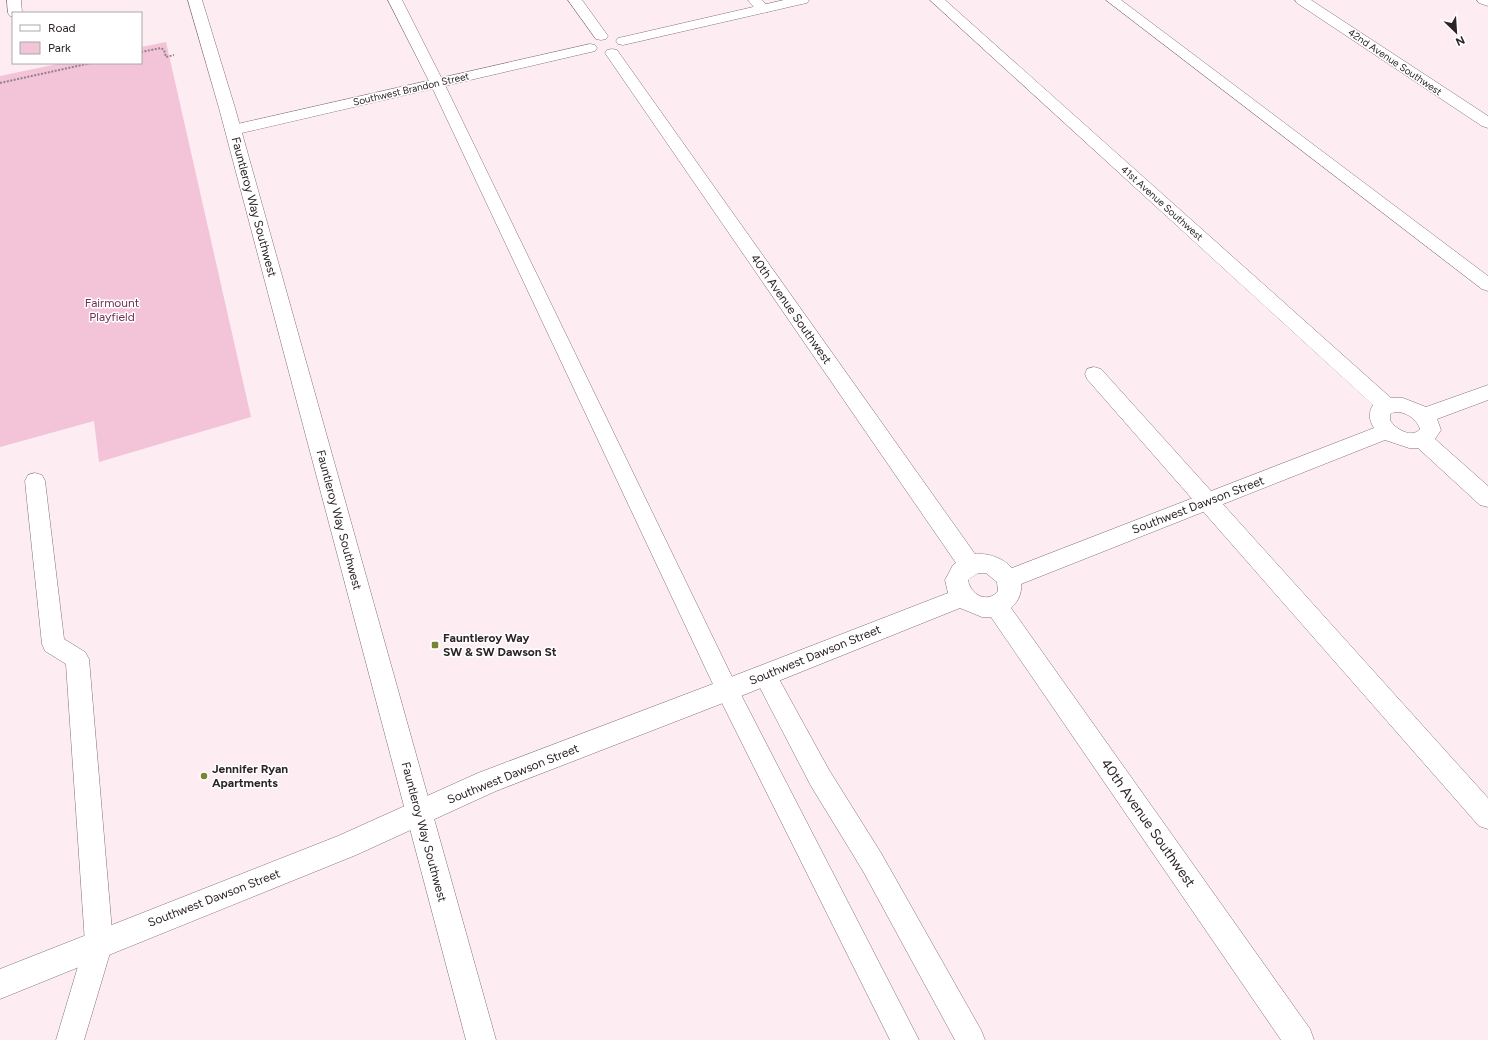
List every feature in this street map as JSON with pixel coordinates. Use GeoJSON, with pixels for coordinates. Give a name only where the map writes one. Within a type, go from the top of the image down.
{"type":"FeatureCollection","features":[{"type":"Feature","properties":{"kind":"street","name":"Fauntleroy Way Southwest"},"geometry":{"type":"LineString","coordinates":[[196,0],[233,130],[481,1040]]}},
{"type":"Feature","properties":{"kind":"street"},"geometry":{"type":"LineString","coordinates":[[575,0],[601,36]]}},
{"type":"Feature","properties":{"kind":"street"},"geometry":{"type":"LineString","coordinates":[[617,47],[614,36],[601,36],[591,41],[589,44],[590,48],[596,52],[617,47],[759,4],[802,0]]}},
{"type":"Feature","properties":{"kind":"street","name":"41st Avenue Southwest"},"geometry":{"type":"LineString","coordinates":[[937,0],[1387,406]]}},
{"type":"Feature","properties":{"kind":"street","name":"42nd Avenue Southwest"},"geometry":{"type":"LineString","coordinates":[[1302,0],[1488,123]]}},
{"type":"Feature","properties":{"kind":"street","name":"40th Avenue Southwest"},"geometry":{"type":"LineString","coordinates":[[617,47],[970,565]]}},
{"type":"Feature","properties":{"kind":"street","name":"Southwest Brandon Street"},"geometry":{"type":"LineString","coordinates":[[233,130],[590,48]]}},
{"type":"Feature","properties":{"kind":"street"},"geometry":{"type":"LineString","coordinates":[[1424,416],[1488,392]]}},
{"type":"Feature","properties":{"kind":"street"},"geometry":{"type":"LineString","coordinates":[[1397,404],[1414,408],[1424,416],[1430,424],[1431,430],[1429,435],[1422,439],[1408,440],[1399,438],[1387,431],[1380,422],[1379,416],[1380,411],[1387,406],[1397,404]]}},
{"type":"Feature","properties":{"kind":"street","name":"Southwest Dawson Street"},"geometry":{"type":"LineString","coordinates":[[1008,579],[1387,431]]}},
{"type":"Feature","properties":{"kind":"street"},"geometry":{"type":"LineString","coordinates":[[1422,439],[1488,499]]}},
{"type":"Feature","properties":{"kind":"street"},"geometry":{"type":"LineString","coordinates":[[977,563],[990,564],[1004,573],[1008,579],[1010,586],[1009,594],[1006,600],[996,605],[981,607],[972,604],[962,597],[956,585],[956,577],[960,571],[977,563]]}},
{"type":"Feature","properties":{"kind":"street","name":"Southwest Dawson Street"},"geometry":{"type":"LineString","coordinates":[[0,984],[99,943],[346,846],[487,782],[727,690],[962,597]]}},
{"type":"Feature","properties":{"kind":"street","name":"40th Avenue Southwest"},"geometry":{"type":"LineString","coordinates":[[996,605],[1299,1040]]}},
{"type":"Feature","properties":{"kind":"lane"},"geometry":{"type":"LineString","coordinates":[[14,0],[15,12]]}},
{"type":"Feature","properties":{"kind":"lane"},"geometry":{"type":"LineString","coordinates":[[395,0],[437,83],[727,690],[905,1040]]}},
{"type":"Feature","properties":{"kind":"lane"},"geometry":{"type":"LineString","coordinates":[[1113,0],[1488,285]]}},
{"type":"Feature","properties":{"kind":"lane"},"geometry":{"type":"LineString","coordinates":[[1484,0],[1488,2]]}},
{"type":"Feature","properties":{"kind":"lane"},"geometry":{"type":"LineString","coordinates":[[1094,374],[1488,817]]}},
{"type":"Feature","properties":{"kind":"lane"},"geometry":{"type":"LineString","coordinates":[[35,481],[53,644],[77,659],[99,943],[70,1040]]}},
{"type":"Feature","properties":{"kind":"lane"},"geometry":{"type":"LineString","coordinates":[[765,675],[820,778],[872,862],[971,1040]]}},
{"type":"Feature","properties":{"kind":"path"},"geometry":{"type":"LineString","coordinates":[[142,52],[161,48],[164,50],[166,57],[174,55]]}},
{"type":"Feature","properties":{"kind":"path"},"geometry":{"type":"LineString","coordinates":[[0,82],[86,64]]}},
{"type":"Feature","properties":{"kind":"green space","name":"Fairmount Playfield"},"geometry":{"type":"Polygon","coordinates":[[[166,42],[251,417],[99,462],[94,421],[0,447],[0,76],[57,64],[142,64],[142,47],[166,42]]]}},
{"type":"Feature","properties":{"kind":"place","name":"Fauntleroy Way SW & SW Dawson St"},"geometry":{"type":"Point","coordinates":[435,645]}},
{"type":"Feature","properties":{"kind":"place","name":"Jennifer Ryan Apartments"},"geometry":{"type":"Point","coordinates":[204,776]}}]}
